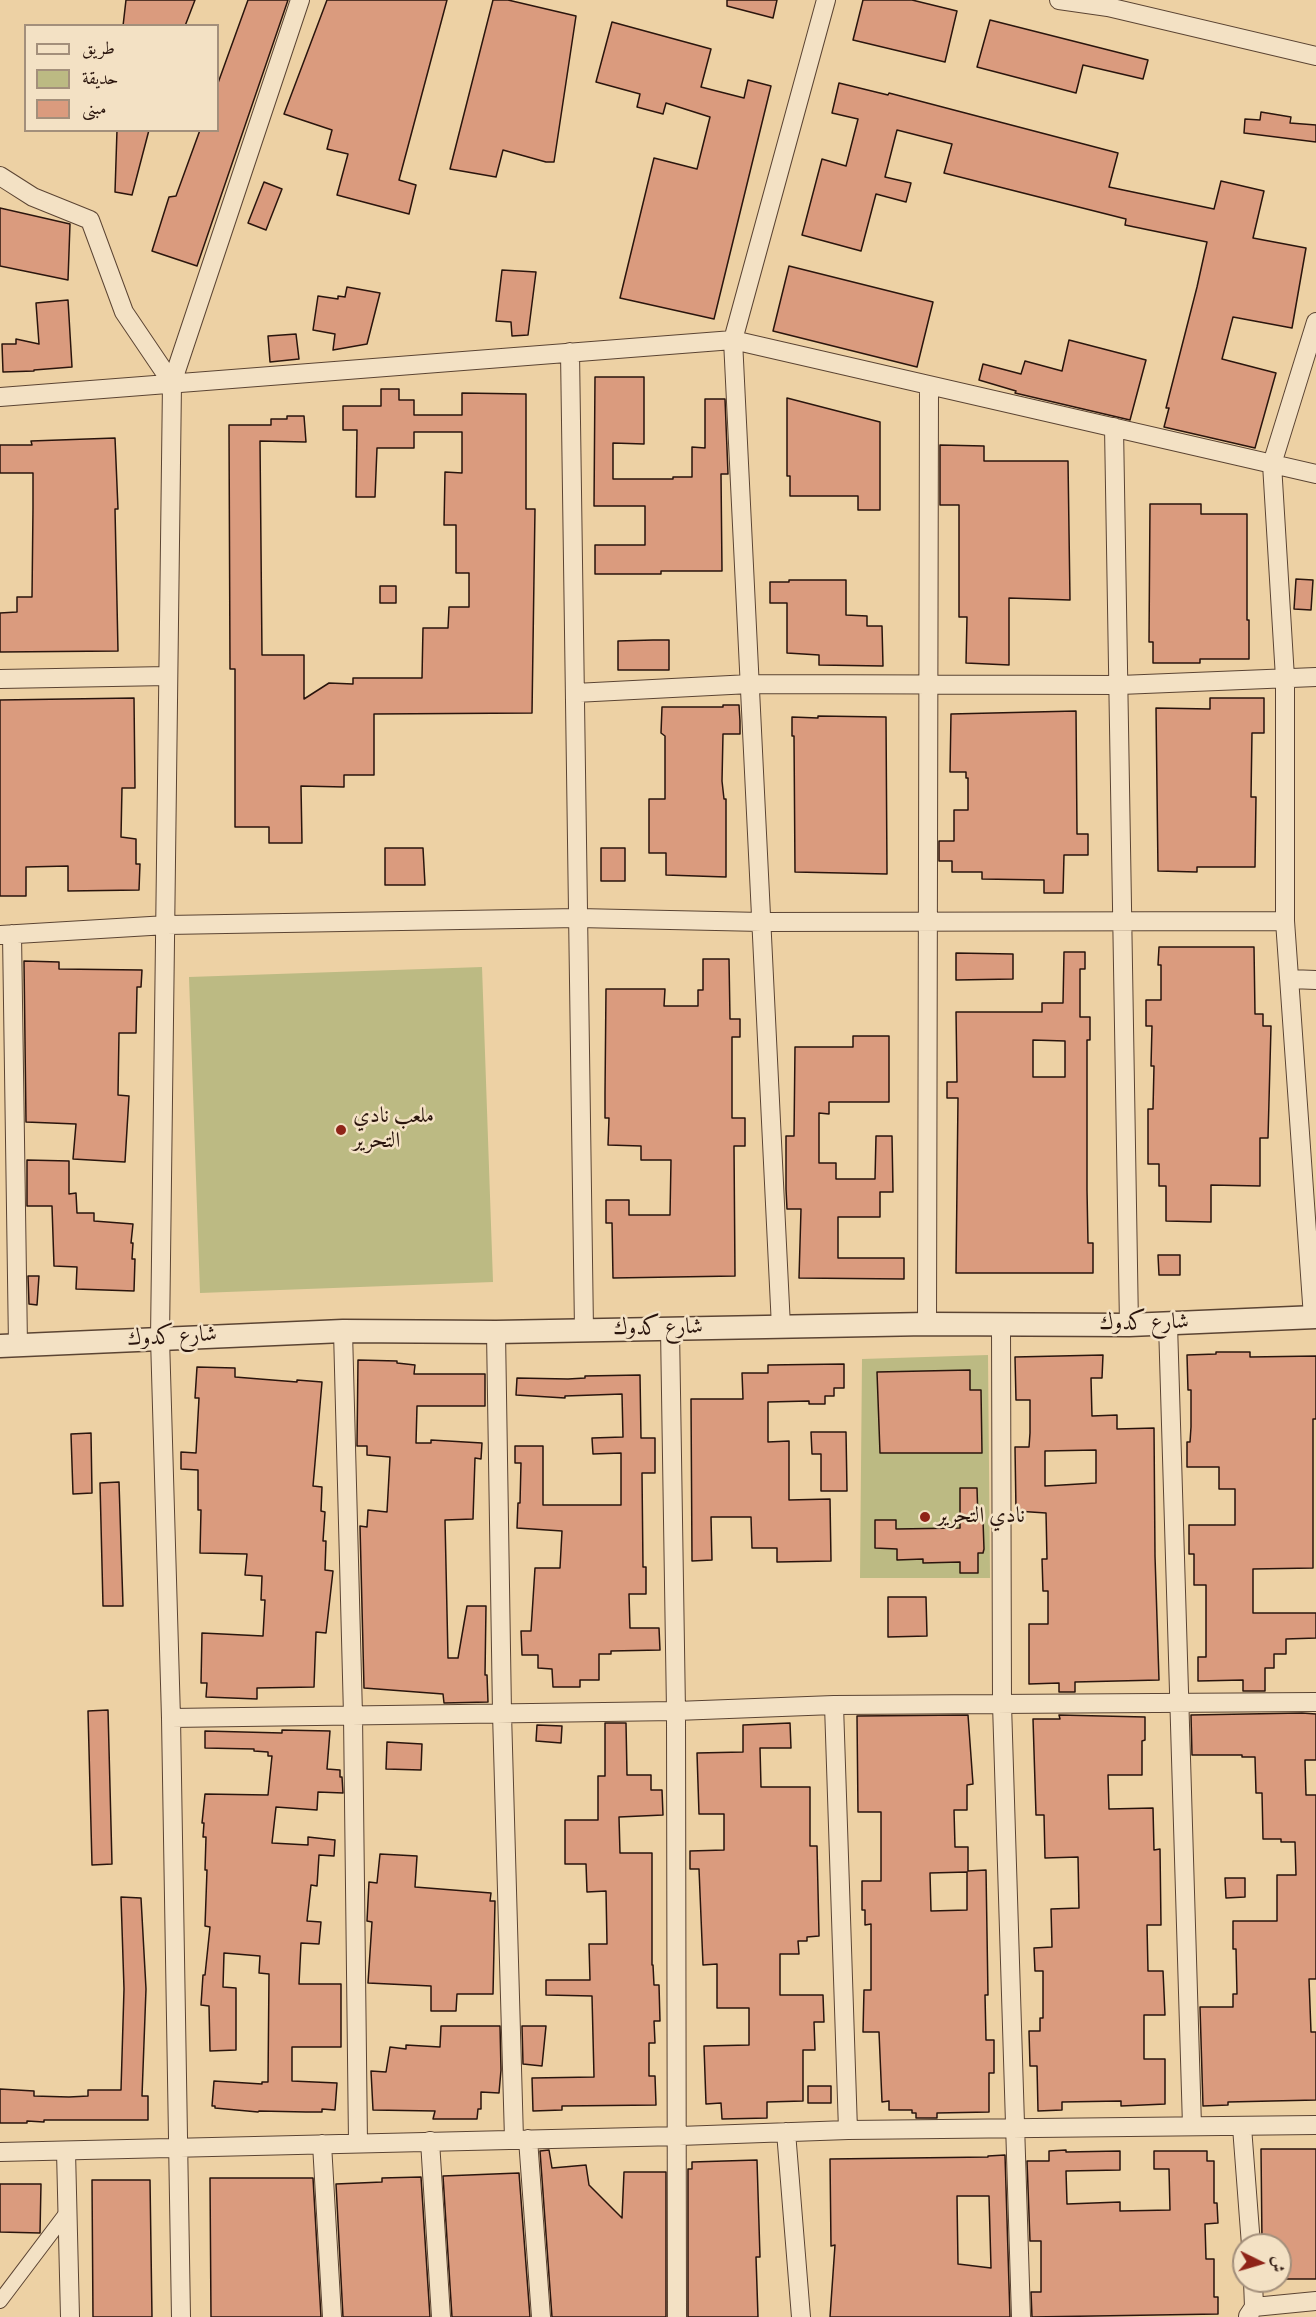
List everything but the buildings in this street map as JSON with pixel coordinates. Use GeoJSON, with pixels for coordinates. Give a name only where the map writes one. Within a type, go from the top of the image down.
{"type":"FeatureCollection","features":[{"type":"Feature","properties":{"kind":"street"},"geometry":{"type":"LineString","coordinates":[[181,2317],[171,1718],[160,1338],[172,383],[300,0]]}},
{"type":"Feature","properties":{"kind":"street"},"geometry":{"type":"LineString","coordinates":[[781,1327],[733,340],[826,0]]}},
{"type":"Feature","properties":{"kind":"street"},"geometry":{"type":"LineString","coordinates":[[1059,0],[1108,7],[1316,56]]}},
{"type":"Feature","properties":{"kind":"street"},"geometry":{"type":"LineString","coordinates":[[0,176],[33,197],[90,220],[124,312],[172,383]]}},
{"type":"Feature","properties":{"kind":"street"},"geometry":{"type":"LineString","coordinates":[[1314,1317],[1286,921],[1286,678],[1272,464],[1316,322]]}},
{"type":"Feature","properties":{"kind":"street"},"geometry":{"type":"LineString","coordinates":[[0,397],[733,340],[1316,474]]}},
{"type":"Feature","properties":{"kind":"street"},"geometry":{"type":"LineString","coordinates":[[570,352],[584,1330]]}},
{"type":"Feature","properties":{"kind":"street"},"geometry":{"type":"LineString","coordinates":[[927,1324],[929,385]]}},
{"type":"Feature","properties":{"kind":"street"},"geometry":{"type":"LineString","coordinates":[[1114,427],[1129,1325]]}},
{"type":"Feature","properties":{"kind":"street"},"geometry":{"type":"LineString","coordinates":[[0,679],[168,676]]}},
{"type":"Feature","properties":{"kind":"street"},"geometry":{"type":"LineString","coordinates":[[575,693],[750,684],[1120,685],[1316,677]]}},
{"type":"Feature","properties":{"kind":"street"},"geometry":{"type":"LineString","coordinates":[[9,1346],[6,935],[166,925],[578,918],[762,922],[1286,921]]}},
{"type":"Feature","properties":{"kind":"street"},"geometry":{"type":"LineString","coordinates":[[1290,979],[1316,980]]}},
{"type":"Feature","properties":{"kind":"street","name":"شارع كدوك"},"geometry":{"type":"LineString","coordinates":[[9,1346],[343,1331],[496,1332],[927,1324],[1129,1325],[1314,1317]]}},
{"type":"Feature","properties":{"kind":"street"},"geometry":{"type":"LineString","coordinates":[[1168,1324],[1192,2126]]}},
{"type":"Feature","properties":{"kind":"street"},"geometry":{"type":"LineString","coordinates":[[1000,1325],[1002,1704],[1021,2317]]}},
{"type":"Feature","properties":{"kind":"street"},"geometry":{"type":"LineString","coordinates":[[670,1329],[676,1711],[677,2317]]}},
{"type":"Feature","properties":{"kind":"street"},"geometry":{"type":"LineString","coordinates":[[343,1331],[353,1715],[358,2143]]}},
{"type":"Feature","properties":{"kind":"street"},"geometry":{"type":"LineString","coordinates":[[496,1332],[502,1713],[521,2139],[541,2317]]}},
{"type":"Feature","properties":{"kind":"street"},"geometry":{"type":"LineString","coordinates":[[171,1718],[676,1711],[834,1705],[1316,1702]]}},
{"type":"Feature","properties":{"kind":"street"},"geometry":{"type":"LineString","coordinates":[[834,1705],[848,2130]]}},
{"type":"Feature","properties":{"kind":"street"},"geometry":{"type":"LineString","coordinates":[[0,2152],[848,2130],[1316,2126]]}},
{"type":"Feature","properties":{"kind":"street"},"geometry":{"type":"LineString","coordinates":[[1242,2127],[1250,2233]]}},
{"type":"Feature","properties":{"kind":"street"},"geometry":{"type":"LineString","coordinates":[[786,2132],[801,2317]]}},
{"type":"Feature","properties":{"kind":"street"},"geometry":{"type":"LineString","coordinates":[[430,2141],[441,2317]]}},
{"type":"Feature","properties":{"kind":"street"},"geometry":{"type":"LineString","coordinates":[[322,2144],[332,2317]]}},
{"type":"Feature","properties":{"kind":"street"},"geometry":{"type":"LineString","coordinates":[[66,2151],[70,2317]]}},
{"type":"Feature","properties":{"kind":"street"},"geometry":{"type":"LineString","coordinates":[[0,2301],[68,2211]]}},
{"type":"Feature","properties":{"kind":"street"},"geometry":{"type":"LineString","coordinates":[[1252,2293],[1251,2312],[1291,2310],[1316,2301]]}},
{"type":"Feature","properties":{"kind":"green space","name":"ملعب نادي التحرير"},"geometry":{"type":"Polygon","coordinates":[[[482,967],[493,1282],[200,1293],[189,977],[482,967]]]}},
{"type":"Feature","properties":{"kind":"green space","name":"نادي التحرير"},"geometry":{"type":"Polygon","coordinates":[[[988,1355],[990,1578],[860,1578],[862,1359],[988,1355]]]}},
{"type":"Feature","properties":{"kind":"place","name":"ملعب نادي التحرير"},"geometry":{"type":"Point","coordinates":[341,1130]}},
{"type":"Feature","properties":{"kind":"place","name":"نادي التحرير"},"geometry":{"type":"Point","coordinates":[925,1517]}}]}
